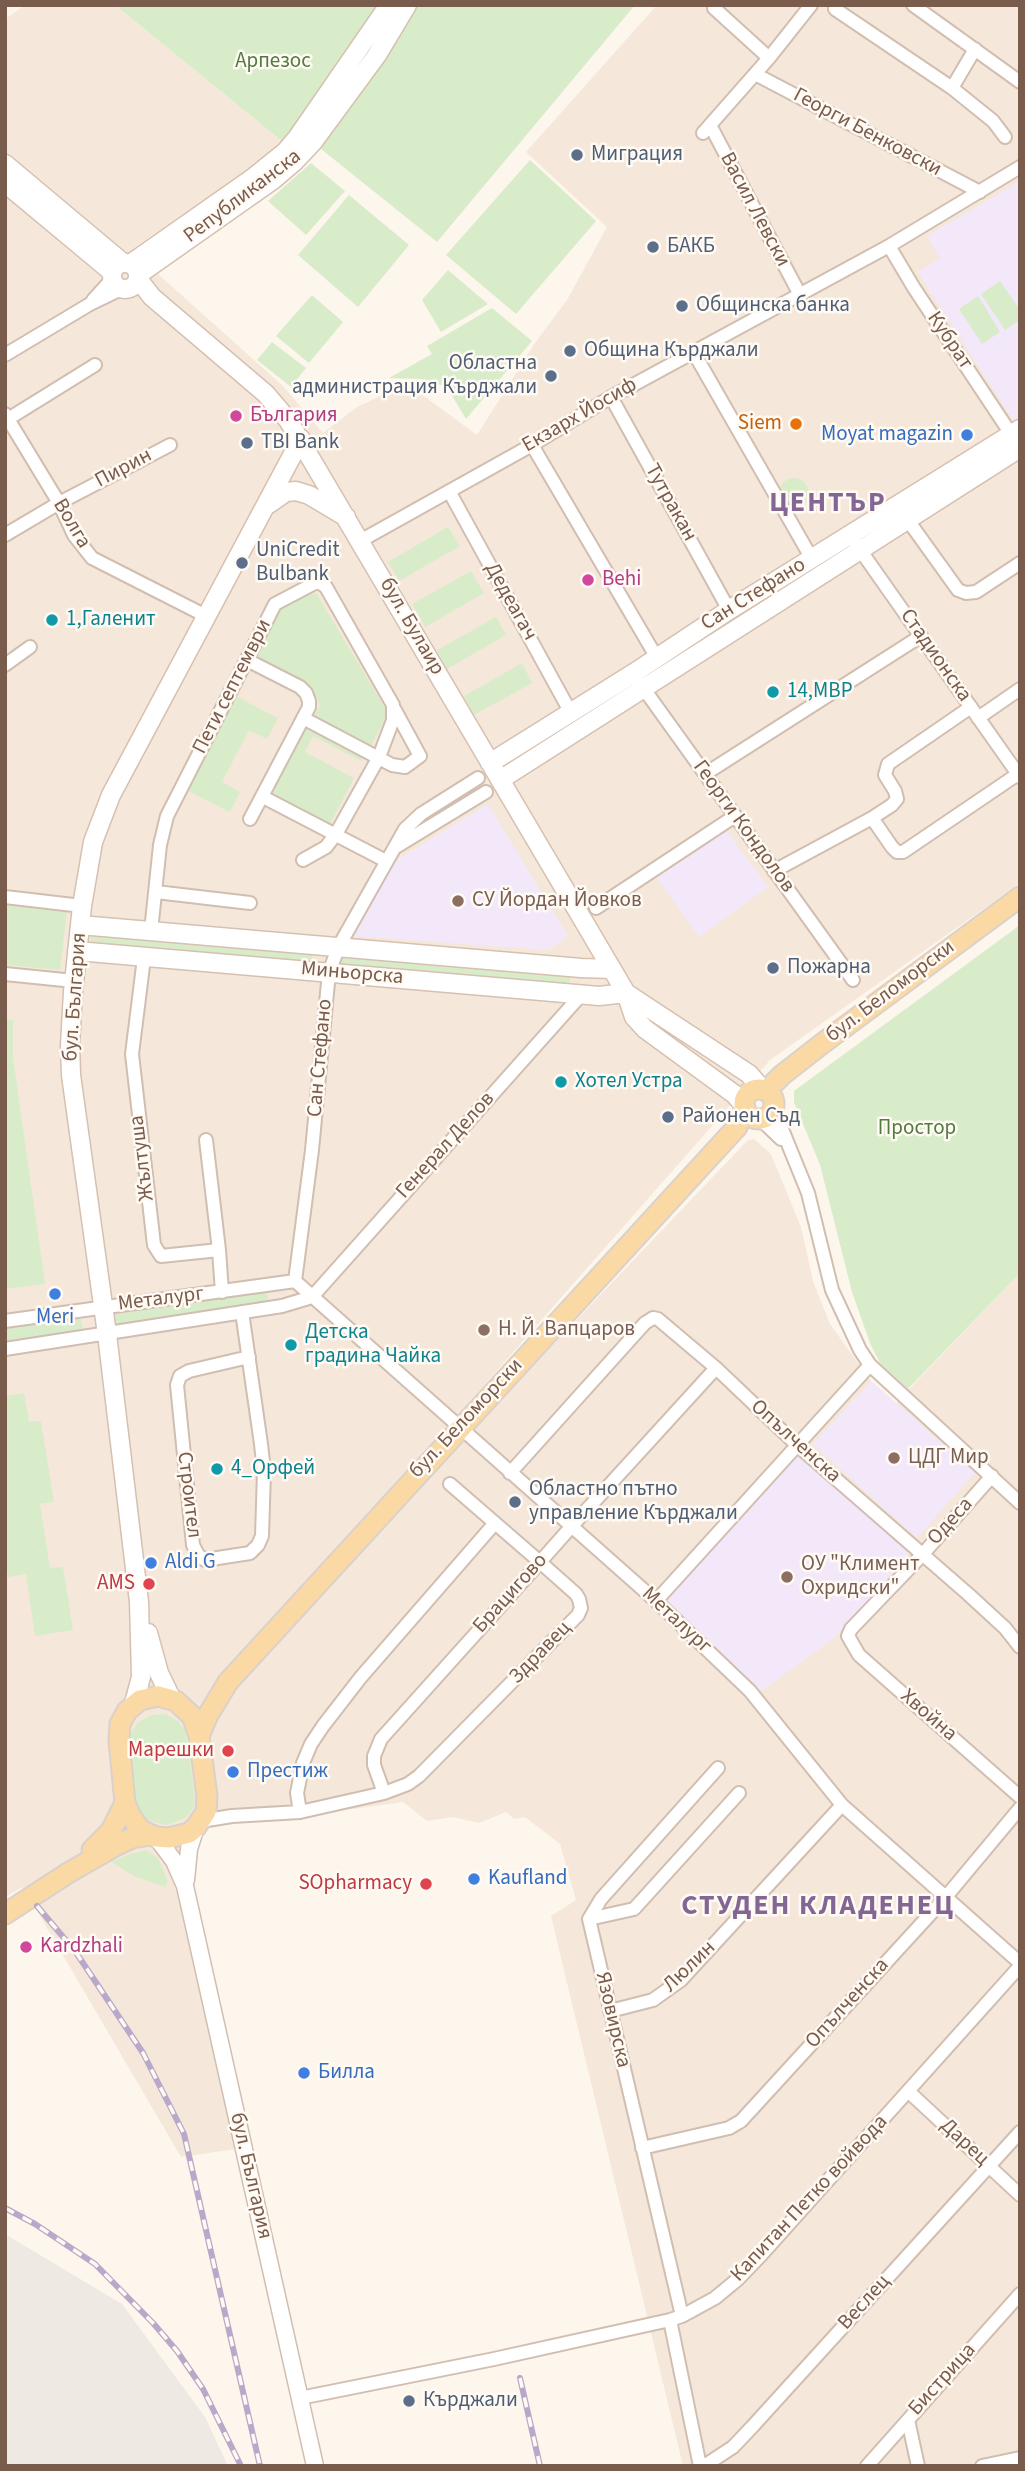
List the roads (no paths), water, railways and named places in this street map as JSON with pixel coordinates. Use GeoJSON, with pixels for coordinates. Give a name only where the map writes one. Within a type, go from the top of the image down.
{"type":"FeatureCollection","features":[{"type":"Feature","properties":{"kind":"main road","name":"Републиканска"},"geometry":{"type":"LineString","coordinates":[[126,276],[254,177],[290,157],[297,138],[402,8]]}},
{"type":"Feature","properties":{"kind":"main road","name":"бул. Булаир"},"geometry":{"type":"LineString","coordinates":[[5,164],[126,276]]}},
{"type":"Feature","properties":{"kind":"main road","name":"бул. Булаир"},"geometry":{"type":"LineString","coordinates":[[5,183],[152,297],[266,394],[288,419],[490,763],[493,786],[612,969],[640,1024],[734,1094],[758,1106]]}},
{"type":"Feature","properties":{"kind":"main road","name":"Сан Стефано"},"geometry":{"type":"LineString","coordinates":[[490,763],[571,713],[638,681],[657,658],[812,559],[907,519],[1017,437]]}},
{"type":"Feature","properties":{"kind":"main road","name":"Сан Стефано"},"geometry":{"type":"LineString","coordinates":[[493,786],[638,681],[1017,437]]}},
{"type":"Feature","properties":{"kind":"main road","name":"бул. България"},"geometry":{"type":"LineString","coordinates":[[134,1703],[141,1677],[139,1602],[104,1307],[71,1075],[74,981],[82,906],[93,842],[111,796],[301,439]]}},
{"type":"Feature","properties":{"kind":"main road"},"geometry":{"type":"LineString","coordinates":[[266,506],[286,492],[296,491],[309,495],[347,518]]}},
{"type":"Feature","properties":{"kind":"main road","name":"бул. Беломорски"},"geometry":{"type":"LineString","coordinates":[[199,1736],[228,1682],[459,1427],[758,1106],[782,1075],[1020,897]]}},
{"type":"Feature","properties":{"kind":"main road","name":"Миньорска"},"geometry":{"type":"LineString","coordinates":[[80,925],[612,969]]}},
{"type":"Feature","properties":{"kind":"main road","name":"Миньорска"},"geometry":{"type":"LineString","coordinates":[[77,951],[581,995],[611,996],[626,993]]}},
{"type":"Feature","properties":{"kind":"main road","name":"бул. Булаир"},"geometry":{"type":"LineString","coordinates":[[626,993],[749,1074],[758,1106]]}},
{"type":"Feature","properties":{"kind":"main road","name":"бул. България"},"geometry":{"type":"LineString","coordinates":[[139,1602],[154,1660],[176,1701]]}},
{"type":"Feature","properties":{"kind":"main road","name":"бул. Беломорски"},"geometry":{"type":"LineString","coordinates":[[176,1701],[204,1696],[228,1682]]}},
{"type":"Feature","properties":{"kind":"main road"},"geometry":{"type":"LineString","coordinates":[[5,1914],[68,1872],[117,1844],[132,1838],[178,1837],[202,1817],[199,1736],[192,1716],[176,1701],[154,1696],[134,1703],[127,1711],[119,1730],[125,1803],[136,1826],[153,1836]]}},
{"type":"Feature","properties":{"kind":"main road"},"geometry":{"type":"LineString","coordinates":[[68,1872],[111,1831],[125,1803]]}},
{"type":"Feature","properties":{"kind":"street"},"geometry":{"type":"LineString","coordinates":[[755,74],[811,5]]}},
{"type":"Feature","properties":{"kind":"street"},"geometry":{"type":"LineString","coordinates":[[913,5],[1020,82]]}},
{"type":"Feature","properties":{"kind":"street"},"geometry":{"type":"LineString","coordinates":[[714,8],[769,58]]}},
{"type":"Feature","properties":{"kind":"street"},"geometry":{"type":"LineString","coordinates":[[835,9],[951,88],[993,121],[1005,137]]}},
{"type":"Feature","properties":{"kind":"street"},"geometry":{"type":"LineString","coordinates":[[951,88],[975,49]]}},
{"type":"Feature","properties":{"kind":"street","name":"Васил Левски"},"geometry":{"type":"LineString","coordinates":[[755,74],[706,129],[799,293]]}},
{"type":"Feature","properties":{"kind":"street","name":"Георги Бенковски"},"geometry":{"type":"LineString","coordinates":[[755,74],[980,191]]}},
{"type":"Feature","properties":{"kind":"street","name":"Екзарх Йосиф"},"geometry":{"type":"LineString","coordinates":[[360,541],[532,445],[611,397],[889,246],[1020,167]]}},
{"type":"Feature","properties":{"kind":"street","name":"Кубрат"},"geometry":{"type":"LineString","coordinates":[[889,246],[914,288],[1017,437]]}},
{"type":"Feature","properties":{"kind":"street","name":"Републиканска"},"geometry":{"type":"LineString","coordinates":[[5,355],[90,304],[126,276]]}},
{"type":"Feature","properties":{"kind":"street"},"geometry":{"type":"LineString","coordinates":[[694,352],[812,559]]}},
{"type":"Feature","properties":{"kind":"street"},"geometry":{"type":"LineString","coordinates":[[7,417],[95,365]]}},
{"type":"Feature","properties":{"kind":"street","name":"Тутракан"},"geometry":{"type":"LineString","coordinates":[[611,397],[729,610]]}},
{"type":"Feature","properties":{"kind":"street","name":"Волга"},"geometry":{"type":"LineString","coordinates":[[7,417],[74,535],[92,558],[208,617]]}},
{"type":"Feature","properties":{"kind":"street","name":"Пирин"},"geometry":{"type":"LineString","coordinates":[[5,534],[58,503],[170,445]]}},
{"type":"Feature","properties":{"kind":"street"},"geometry":{"type":"LineString","coordinates":[[532,445],[657,658]]}},
{"type":"Feature","properties":{"kind":"street","name":"Дедеагач"},"geometry":{"type":"LineString","coordinates":[[449,491],[571,713]]}},
{"type":"Feature","properties":{"kind":"street"},"geometry":{"type":"LineString","coordinates":[[907,519],[958,590],[976,592],[1020,563]]}},
{"type":"Feature","properties":{"kind":"street","name":"Стадионска"},"geometry":{"type":"LineString","coordinates":[[855,542],[1019,775]]}},
{"type":"Feature","properties":{"kind":"street","name":"Пети септември"},"geometry":{"type":"LineString","coordinates":[[151,931],[160,845],[166,816],[275,604],[313,583],[323,583],[393,705]]}},
{"type":"Feature","properties":{"kind":"street"},"geometry":{"type":"LineString","coordinates":[[705,774],[921,636]]}},
{"type":"Feature","properties":{"kind":"street"},"geometry":{"type":"LineString","coordinates":[[5,664],[30,647]]}},
{"type":"Feature","properties":{"kind":"street"},"geometry":{"type":"LineString","coordinates":[[247,660],[300,687],[306,693],[309,707],[250,819]]}},
{"type":"Feature","properties":{"kind":"street","name":"Георги Кондолов"},"geometry":{"type":"LineString","coordinates":[[638,681],[853,980]]}},
{"type":"Feature","properties":{"kind":"street"},"geometry":{"type":"LineString","coordinates":[[774,871],[872,818],[897,799],[885,775],[888,764],[1020,689]]}},
{"type":"Feature","properties":{"kind":"street"},"geometry":{"type":"LineString","coordinates":[[303,718],[392,765],[405,766],[420,756],[393,705]]}},
{"type":"Feature","properties":{"kind":"street"},"geometry":{"type":"LineString","coordinates":[[303,860],[326,847],[336,834],[379,757],[393,720],[393,705]]}},
{"type":"Feature","properties":{"kind":"street"},"geometry":{"type":"LineString","coordinates":[[872,818],[892,847],[897,852],[903,852],[1019,775]]}},
{"type":"Feature","properties":{"kind":"street","name":"Сан Стефано"},"geometry":{"type":"LineString","coordinates":[[295,1281],[312,1150],[329,972],[339,946],[412,821],[478,778]]}},
{"type":"Feature","properties":{"kind":"street","name":"Сан Стефано"},"geometry":{"type":"LineString","coordinates":[[390,855],[493,786]]}},
{"type":"Feature","properties":{"kind":"street"},"geometry":{"type":"LineString","coordinates":[[263,797],[336,834],[390,855]]}},
{"type":"Feature","properties":{"kind":"street"},"geometry":{"type":"LineString","coordinates":[[596,908],[736,817]]}},
{"type":"Feature","properties":{"kind":"street"},"geometry":{"type":"LineString","coordinates":[[156,892],[250,903]]}},
{"type":"Feature","properties":{"kind":"street"},"geometry":{"type":"LineString","coordinates":[[5,897],[82,906]]}},
{"type":"Feature","properties":{"kind":"street","name":"Жълтуша"},"geometry":{"type":"LineString","coordinates":[[144,958],[132,1054],[154,1244],[161,1256],[219,1250]]}},
{"type":"Feature","properties":{"kind":"street"},"geometry":{"type":"LineString","coordinates":[[5,974],[74,981]]}},
{"type":"Feature","properties":{"kind":"street","name":"Генерал Делов"},"geometry":{"type":"LineString","coordinates":[[312,1297],[581,995]]}},
{"type":"Feature","properties":{"kind":"street"},"geometry":{"type":"LineString","coordinates":[[758,1106],[788,1148],[808,1192],[839,1308],[856,1344],[870,1365],[1020,1503]]}},
{"type":"Feature","properties":{"kind":"street"},"geometry":{"type":"LineString","coordinates":[[206,1140],[222,1292]]}},
{"type":"Feature","properties":{"kind":"street","name":"Металург"},"geometry":{"type":"LineString","coordinates":[[5,1321],[295,1281],[656,1601],[750,1691],[842,1805],[1020,1965]]}},
{"type":"Feature","properties":{"kind":"street","name":"Металург"},"geometry":{"type":"LineString","coordinates":[[5,1349],[298,1303],[312,1297]]}},
{"type":"Feature","properties":{"kind":"street","name":"Строител"},"geometry":{"type":"LineString","coordinates":[[242,1312],[264,1471],[262,1536],[250,1553],[205,1560],[198,1555],[193,1545],[177,1385],[180,1376],[189,1371],[248,1357]]}},
{"type":"Feature","properties":{"kind":"street","name":"Опълченска"},"geometry":{"type":"LineString","coordinates":[[510,1473],[645,1323],[653,1318],[662,1322],[716,1368],[797,1445],[1005,1629],[1020,1647]]}},
{"type":"Feature","properties":{"kind":"street"},"geometry":{"type":"LineString","coordinates":[[656,1601],[870,1365]]}},
{"type":"Feature","properties":{"kind":"street","name":"Брацигово"},"geometry":{"type":"LineString","coordinates":[[389,1791],[374,1765],[374,1756],[381,1739],[716,1368]]}},
{"type":"Feature","properties":{"kind":"street","name":"Одеса"},"geometry":{"type":"LineString","coordinates":[[851,1629],[992,1476]]}},
{"type":"Feature","properties":{"kind":"street","name":"Здравец"},"geometry":{"type":"LineString","coordinates":[[389,1791],[419,1776],[578,1615],[580,1608],[579,1598],[450,1484]]}},
{"type":"Feature","properties":{"kind":"street"},"geometry":{"type":"LineString","coordinates":[[300,1812],[297,1793],[303,1763],[323,1726],[361,1677],[495,1523]]}},
{"type":"Feature","properties":{"kind":"street","name":"Хвойна"},"geometry":{"type":"LineString","coordinates":[[851,1629],[848,1636],[859,1656],[1020,1797]]}},
{"type":"Feature","properties":{"kind":"street"},"geometry":{"type":"LineString","coordinates":[[589,1919],[601,1899],[718,1768]]}},
{"type":"Feature","properties":{"kind":"street"},"geometry":{"type":"LineString","coordinates":[[202,1817],[300,1812],[389,1791]]}},
{"type":"Feature","properties":{"kind":"street"},"geometry":{"type":"LineString","coordinates":[[589,1919],[634,1909],[739,1793]]}},
{"type":"Feature","properties":{"kind":"street","name":"Люлин"},"geometry":{"type":"LineString","coordinates":[[610,2011],[653,2000],[681,1980],[842,1805]]}},
{"type":"Feature","properties":{"kind":"street","name":"Опълченска"},"geometry":{"type":"LineString","coordinates":[[642,2148],[729,2128],[741,2121],[945,1898],[1020,1808]]}},
{"type":"Feature","properties":{"kind":"street"},"geometry":{"type":"LineString","coordinates":[[202,1817],[232,1816]]}},
{"type":"Feature","properties":{"kind":"street","name":"бул. България"},"geometry":{"type":"LineString","coordinates":[[186,1886],[188,1854],[202,1817]]}},
{"type":"Feature","properties":{"kind":"street","name":"бул. България"},"geometry":{"type":"LineString","coordinates":[[153,1836],[170,1854],[186,1886],[315,2466]]}},
{"type":"Feature","properties":{"kind":"street","name":"Язовирска"},"geometry":{"type":"LineString","coordinates":[[589,1919],[642,2148],[702,2466]]}},
{"type":"Feature","properties":{"kind":"street","name":"Капитан Петко войвода"},"geometry":{"type":"LineString","coordinates":[[300,2398],[676,2318],[715,2298],[738,2279],[909,2092],[1020,1965]]}},
{"type":"Feature","properties":{"kind":"street","name":"Дарец"},"geometry":{"type":"LineString","coordinates":[[909,2092],[1020,2195]]}},
{"type":"Feature","properties":{"kind":"street","name":"Веслец"},"geometry":{"type":"LineString","coordinates":[[702,2466],[733,2446],[752,2427],[1020,2132]]}},
{"type":"Feature","properties":{"kind":"street","name":"Бистрица"},"geometry":{"type":"LineString","coordinates":[[867,2466],[1020,2294]]}},
{"type":"Feature","properties":{"kind":"street"},"geometry":{"type":"LineString","coordinates":[[908,2420],[918,2466]]}},
{"type":"Feature","properties":{"kind":"street"},"geometry":{"type":"LineString","coordinates":[[982,2466],[1020,2458]]}},
{"type":"Feature","properties":{"kind":"railway"},"geometry":{"type":"LineString","coordinates":[[37,1906],[75,1951],[143,2053],[184,2134],[260,2466]]}},
{"type":"Feature","properties":{"kind":"railway"},"geometry":{"type":"LineString","coordinates":[[5,2208],[35,2224],[95,2264],[153,2323],[177,2351],[203,2389],[241,2466]]}},
{"type":"Feature","properties":{"kind":"railway"},"geometry":{"type":"LineString","coordinates":[[520,2378],[540,2466]]}},
{"type":"Feature","properties":{"kind":"place","name":"Миграция"},"geometry":{"type":"Point","coordinates":[577,155]}},
{"type":"Feature","properties":{"kind":"place","name":"БАКБ"},"geometry":{"type":"Point","coordinates":[653,247]}},
{"type":"Feature","properties":{"kind":"place","name":"Общинска банка"},"geometry":{"type":"Point","coordinates":[682,306]}},
{"type":"Feature","properties":{"kind":"place","name":"Община Кърджали"},"geometry":{"type":"Point","coordinates":[570,351]}},
{"type":"Feature","properties":{"kind":"place","name":"Областна администрация Кърджали"},"geometry":{"type":"Point","coordinates":[551,376]}},
{"type":"Feature","properties":{"kind":"place","name":"България"},"geometry":{"type":"Point","coordinates":[236,416]}},
{"type":"Feature","properties":{"kind":"place","name":"Siem"},"geometry":{"type":"Point","coordinates":[796,424]}},
{"type":"Feature","properties":{"kind":"place","name":"Moyat magazin"},"geometry":{"type":"Point","coordinates":[967,435]}},
{"type":"Feature","properties":{"kind":"place","name":"TBI Bank"},"geometry":{"type":"Point","coordinates":[247,443]}},
{"type":"Feature","properties":{"kind":"place","name":"UniCredit Bulbank"},"geometry":{"type":"Point","coordinates":[242,563]}},
{"type":"Feature","properties":{"kind":"place","name":"Behi"},"geometry":{"type":"Point","coordinates":[588,580]}},
{"type":"Feature","properties":{"kind":"place","name":"1,Галенит"},"geometry":{"type":"Point","coordinates":[52,620]}},
{"type":"Feature","properties":{"kind":"place","name":"14,МВР"},"geometry":{"type":"Point","coordinates":[773,692]}},
{"type":"Feature","properties":{"kind":"place","name":"СУ Йордан Йовков"},"geometry":{"type":"Point","coordinates":[458,901]}},
{"type":"Feature","properties":{"kind":"place","name":"Пожарна"},"geometry":{"type":"Point","coordinates":[773,968]}},
{"type":"Feature","properties":{"kind":"place","name":"Хотел Устра"},"geometry":{"type":"Point","coordinates":[561,1082]}},
{"type":"Feature","properties":{"kind":"place","name":"Районен Съд"},"geometry":{"type":"Point","coordinates":[668,1117]}},
{"type":"Feature","properties":{"kind":"place","name":"Meri"},"geometry":{"type":"Point","coordinates":[55,1294]}},
{"type":"Feature","properties":{"kind":"place","name":"Н. Й. Вапцаров"},"geometry":{"type":"Point","coordinates":[484,1330]}},
{"type":"Feature","properties":{"kind":"place","name":"Детска градина Чайка"},"geometry":{"type":"Point","coordinates":[291,1345]}},
{"type":"Feature","properties":{"kind":"place","name":"ЦДГ Мир"},"geometry":{"type":"Point","coordinates":[894,1458]}},
{"type":"Feature","properties":{"kind":"place","name":"4_Орфей"},"geometry":{"type":"Point","coordinates":[217,1469]}},
{"type":"Feature","properties":{"kind":"place","name":"Областно пътно управление Кърджали"},"geometry":{"type":"Point","coordinates":[515,1502]}},
{"type":"Feature","properties":{"kind":"place","name":"Aldi G"},"geometry":{"type":"Point","coordinates":[151,1563]}},
{"type":"Feature","properties":{"kind":"place","name":"ОУ \"Климент Охридски\""},"geometry":{"type":"Point","coordinates":[787,1577]}},
{"type":"Feature","properties":{"kind":"place","name":"AMS"},"geometry":{"type":"Point","coordinates":[149,1584]}},
{"type":"Feature","properties":{"kind":"place","name":"Марешки"},"geometry":{"type":"Point","coordinates":[228,1751]}},
{"type":"Feature","properties":{"kind":"place","name":"Престиж"},"geometry":{"type":"Point","coordinates":[233,1772]}},
{"type":"Feature","properties":{"kind":"place","name":"Kaufland"},"geometry":{"type":"Point","coordinates":[474,1879]}},
{"type":"Feature","properties":{"kind":"place","name":"SOpharmacy"},"geometry":{"type":"Point","coordinates":[426,1884]}},
{"type":"Feature","properties":{"kind":"place","name":"Kardzhali"},"geometry":{"type":"Point","coordinates":[26,1947]}},
{"type":"Feature","properties":{"kind":"place","name":"Билла"},"geometry":{"type":"Point","coordinates":[304,2073]}},
{"type":"Feature","properties":{"kind":"place","name":"Кърджали"},"geometry":{"type":"Point","coordinates":[409,2401]}},
{"type":"Feature","properties":{"kind":"district","name":"ЦЕНТЪР"},"geometry":{"type":"Point","coordinates":[828,505]}},
{"type":"Feature","properties":{"kind":"district","name":"СТУДЕН КЛАДЕНЕЦ"},"geometry":{"type":"Point","coordinates":[818,1908]}},
{"type":"Feature","properties":{"kind":"park label","name":"Арпезос"},"geometry":{"type":"Point","coordinates":[273,62]}},
{"type":"Feature","properties":{"kind":"park label","name":"Простор"},"geometry":{"type":"Point","coordinates":[917,1129]}}]}
